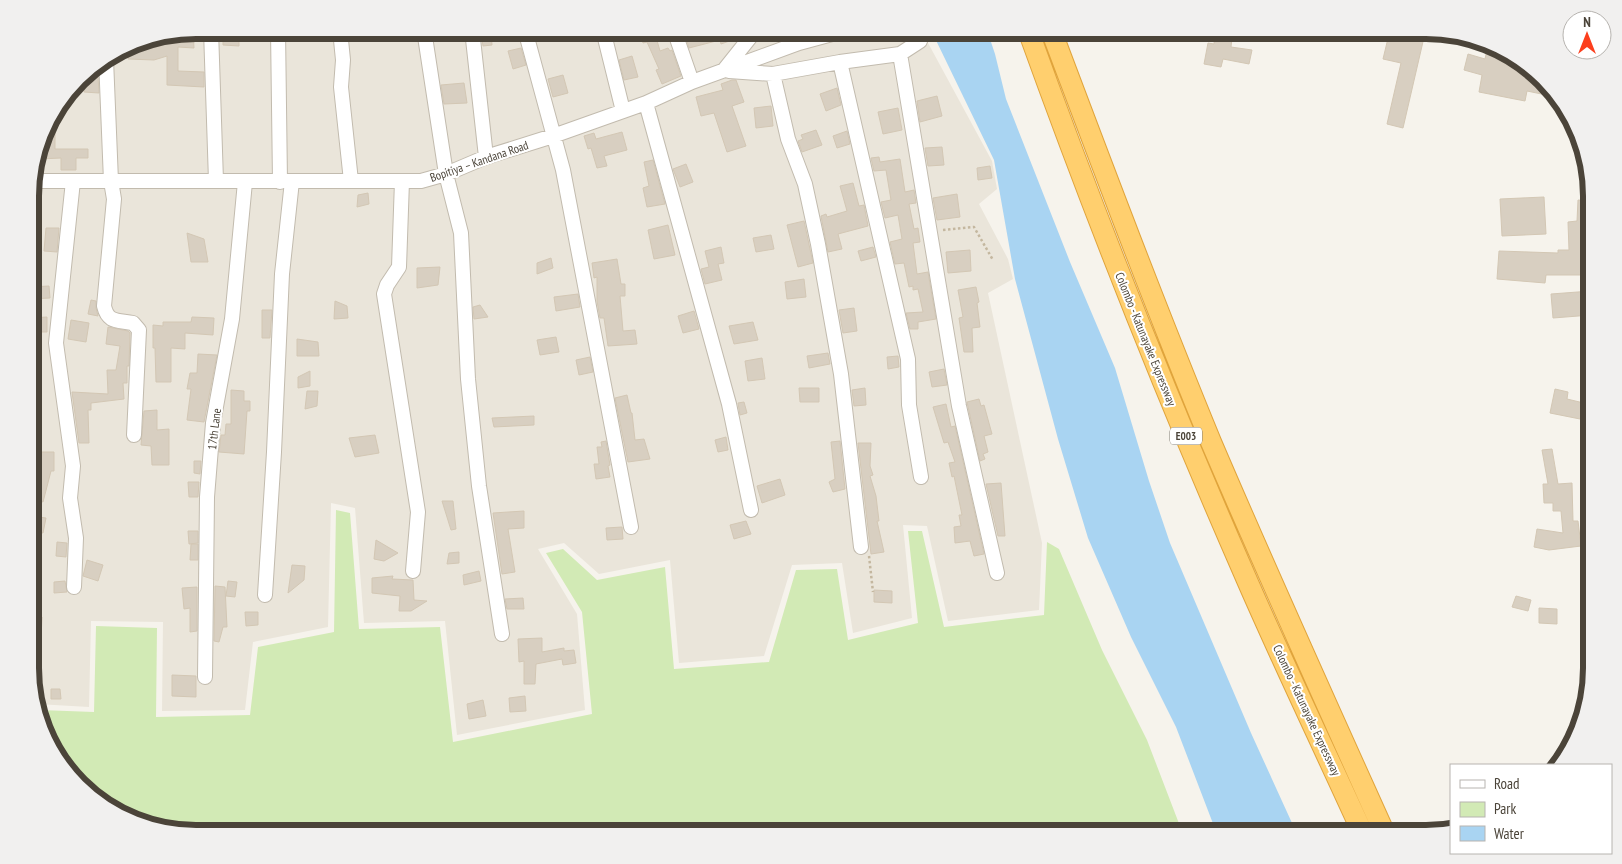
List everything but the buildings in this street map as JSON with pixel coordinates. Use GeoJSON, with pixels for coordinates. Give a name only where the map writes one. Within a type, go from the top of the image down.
{"type":"FeatureCollection","features":[{"type":"Feature","properties":{"kind":"highway","name":"Colombo - Katunayake Expressway"},"geometry":{"type":"LineString","coordinates":[[1031,39],[1090,200],[1144,336],[1243,572],[1359,825]]}},
{"type":"Feature","properties":{"kind":"highway","name":"Colombo - Katunayake Expressway"},"geometry":{"type":"LineString","coordinates":[[1054,39],[1161,319],[1212,442],[1300,646],[1381,825]]}},
{"type":"Feature","properties":{"kind":"street"},"geometry":{"type":"LineString","coordinates":[[211,39],[216,181]]}},
{"type":"Feature","properties":{"kind":"street"},"geometry":{"type":"LineString","coordinates":[[265,595],[274,452],[286,182],[278,39]]}},
{"type":"Feature","properties":{"kind":"street"},"geometry":{"type":"LineString","coordinates":[[341,39],[343,60],[341,87],[351,181]]}},
{"type":"Feature","properties":{"kind":"street"},"geometry":{"type":"LineString","coordinates":[[425,39],[446,174],[460,233],[468,379],[479,486],[502,634]]}},
{"type":"Feature","properties":{"kind":"street"},"geometry":{"type":"LineString","coordinates":[[473,39],[486,157]]}},
{"type":"Feature","properties":{"kind":"street"},"geometry":{"type":"LineString","coordinates":[[527,39],[563,170],[631,527]]}},
{"type":"Feature","properties":{"kind":"street"},"geometry":{"type":"LineString","coordinates":[[605,39],[623,111]]}},
{"type":"Feature","properties":{"kind":"street"},"geometry":{"type":"LineString","coordinates":[[677,39],[692,82]]}},
{"type":"Feature","properties":{"kind":"street"},"geometry":{"type":"LineString","coordinates":[[723,71],[749,39]]}},
{"type":"Feature","properties":{"kind":"street","name":"Bopitiya – Kandana Road"},"geometry":{"type":"LineString","coordinates":[[40,181],[420,181],[446,174],[486,157],[553,136],[646,103],[692,82],[814,39]]}},
{"type":"Feature","properties":{"kind":"street"},"geometry":{"type":"LineString","coordinates":[[723,71],[773,74],[900,54],[921,39]]}},
{"type":"Feature","properties":{"kind":"street"},"geometry":{"type":"LineString","coordinates":[[900,54],[959,406],[997,573]]}},
{"type":"Feature","properties":{"kind":"street"},"geometry":{"type":"LineString","coordinates":[[840,62],[908,359],[909,405],[921,477]]}},
{"type":"Feature","properties":{"kind":"street"},"geometry":{"type":"LineString","coordinates":[[106,67],[111,181],[114,199],[104,306],[106,316],[112,319],[132,322],[139,330],[134,434]]}},
{"type":"Feature","properties":{"kind":"street"},"geometry":{"type":"LineString","coordinates":[[773,74],[788,139],[805,184],[818,244],[841,374],[860,542]]}},
{"type":"Feature","properties":{"kind":"street"},"geometry":{"type":"LineString","coordinates":[[646,103],[729,404],[751,510]]}},
{"type":"Feature","properties":{"kind":"street"},"geometry":{"type":"LineString","coordinates":[[73,181],[56,343],[73,466],[70,498],[76,538],[74,587]]}},
{"type":"Feature","properties":{"kind":"street"},"geometry":{"type":"LineString","coordinates":[[402,181],[399,267],[386,285],[384,294],[418,512],[413,571]]}},
{"type":"Feature","properties":{"kind":"street","name":"17th Lane"},"geometry":{"type":"LineString","coordinates":[[205,677],[207,497],[213,423],[232,319],[245,182]]}},
{"type":"Feature","properties":{"kind":"path"},"geometry":{"type":"LineString","coordinates":[[929,232],[974,227],[993,260]]}},
{"type":"Feature","properties":{"kind":"path"},"geometry":{"type":"LineString","coordinates":[[860,542],[867,540],[873,592]]}},
{"type":"Feature","properties":{"kind":"shaded area"},"geometry":{"type":"Polygon","coordinates":[[[196,39],[926,39],[992,161],[997,189],[979,204],[1008,259],[1013,279],[988,293],[1042,543],[1039,610],[948,621],[927,526],[903,525],[912,618],[853,633],[842,563],[792,565],[764,656],[679,663],[670,560],[599,574],[564,543],[538,549],[577,614],[585,710],[457,735],[445,621],[364,623],[355,508],[331,503],[328,627],[253,642],[245,710],[162,711],[163,622],[91,621],[89,707],[43,704],[40,688],[39,186],[44,155],[55,126],[71,100],[100,71],[126,55],[145,47],[176,40],[196,39]]]}},
{"type":"Feature","properties":{"kind":"green space"},"geometry":{"type":"Polygon","coordinates":[[[336,510],[350,513],[359,629],[440,627],[453,742],[592,714],[582,612],[546,553],[563,549],[597,580],[665,567],[674,669],[769,662],[796,570],[837,569],[848,640],[918,623],[908,531],[922,531],[944,627],[1044,615],[1047,542],[1059,549],[1102,650],[1147,740],[1180,825],[176,824],[155,820],[126,809],[92,786],[71,764],[60,747],[44,710],[94,712],[96,626],[157,628],[156,717],[250,715],[258,647],[334,632],[336,510]]]}},
{"type":"Feature","properties":{"kind":"water"},"geometry":{"type":"Polygon","coordinates":[[[935,39],[990,39],[1006,99],[1070,262],[1115,368],[1170,543],[1251,733],[1293,825],[1214,825],[1176,727],[1131,637],[1088,538],[1058,439],[1015,279],[994,160],[935,39]]]}}]}
